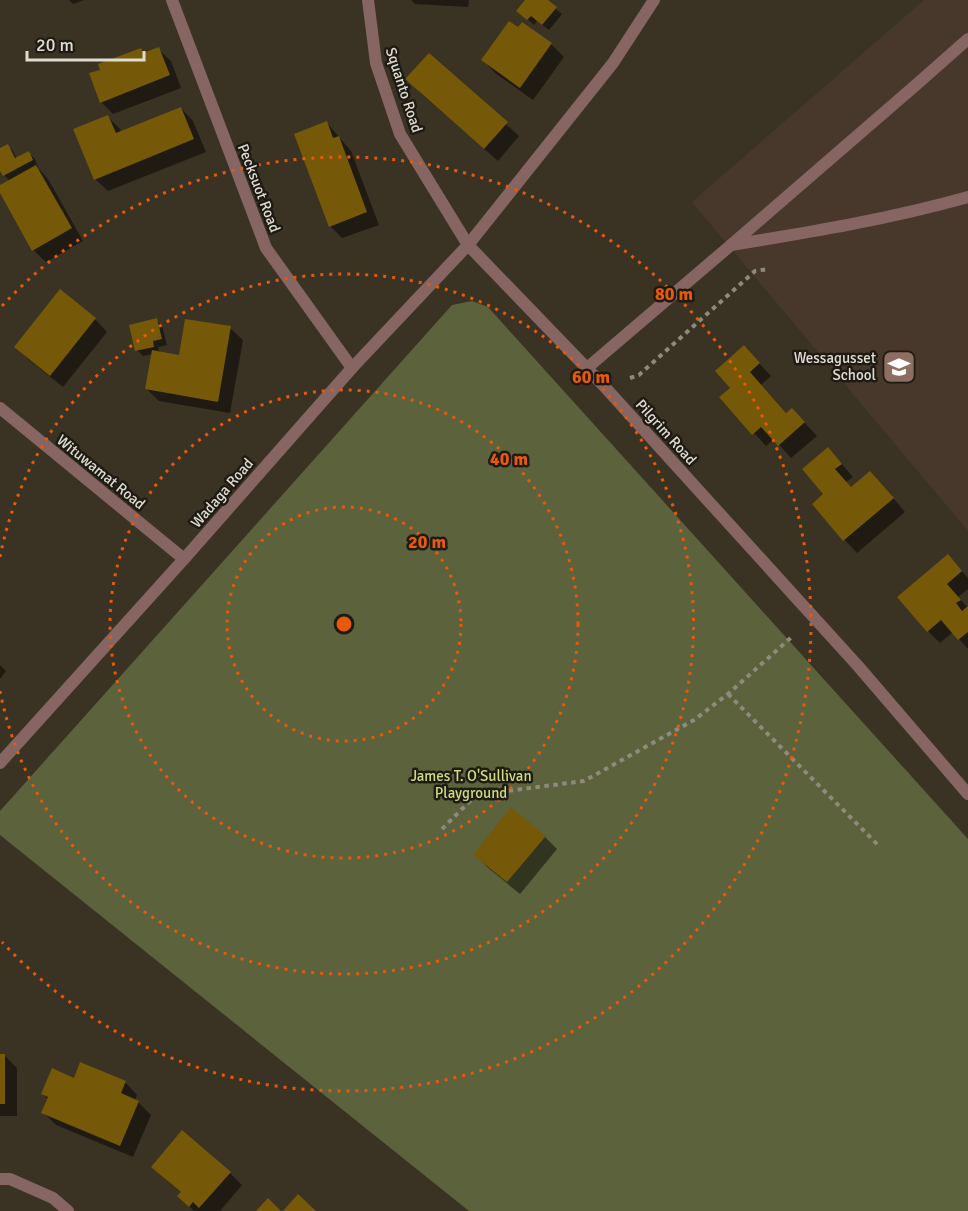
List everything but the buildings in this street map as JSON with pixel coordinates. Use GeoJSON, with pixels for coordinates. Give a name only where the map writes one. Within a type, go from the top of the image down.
{"type":"FeatureCollection","features":[{"type":"Feature","properties":{"kind":"street","name":"Pecksuot Road"},"geometry":{"type":"LineString","coordinates":[[172,0],[266,248],[352,368]]}},
{"type":"Feature","properties":{"kind":"street","name":"Squanto Road"},"geometry":{"type":"LineString","coordinates":[[368,0],[376,63],[400,134],[468,245]]}},
{"type":"Feature","properties":{"kind":"street"},"geometry":{"type":"LineString","coordinates":[[468,245],[613,63],[654,0]]}},
{"type":"Feature","properties":{"kind":"street"},"geometry":{"type":"LineString","coordinates":[[588,368],[968,39]]}},
{"type":"Feature","properties":{"kind":"street"},"geometry":{"type":"LineString","coordinates":[[731,245],[835,228],[925,209],[968,197]]}},
{"type":"Feature","properties":{"kind":"street","name":"Wadaga Road"},"geometry":{"type":"LineString","coordinates":[[0,763],[352,368],[468,245]]}},
{"type":"Feature","properties":{"kind":"street","name":"Pilgrim Road"},"geometry":{"type":"LineString","coordinates":[[468,245],[588,368],[866,675],[968,794]]}},
{"type":"Feature","properties":{"kind":"street","name":"Wituwamat Road"},"geometry":{"type":"LineString","coordinates":[[0,408],[184,559]]}},
{"type":"Feature","properties":{"kind":"street"},"geometry":{"type":"LineString","coordinates":[[0,1179],[10,1179],[53,1198],[68,1211]]}},
{"type":"Feature","properties":{"kind":"path"},"geometry":{"type":"LineString","coordinates":[[603,385],[639,375],[755,271],[777,267]]}},
{"type":"Feature","properties":{"kind":"path"},"geometry":{"type":"LineString","coordinates":[[442,829],[476,795],[584,781],[694,720],[728,694],[814,617]]}},
{"type":"Feature","properties":{"kind":"path"},"geometry":{"type":"LineString","coordinates":[[728,694],[878,845]]}},
{"type":"Feature","properties":{"kind":"shaded area","name":"Wessagusset School"},"geometry":{"type":"Polygon","coordinates":[[[924,0],[968,0],[968,531],[692,202],[924,0]]]}},
{"type":"Feature","properties":{"kind":"green space","name":"James T. O'Sullivan Playground"},"geometry":{"type":"Polygon","coordinates":[[[472,301],[488,307],[968,839],[968,1211],[469,1211],[0,835],[0,811],[452,305],[472,301]]]}},
{"type":"Feature","properties":{"kind":"place","name":"Wessagusset School"},"geometry":{"type":"Point","coordinates":[899,367]}}]}
